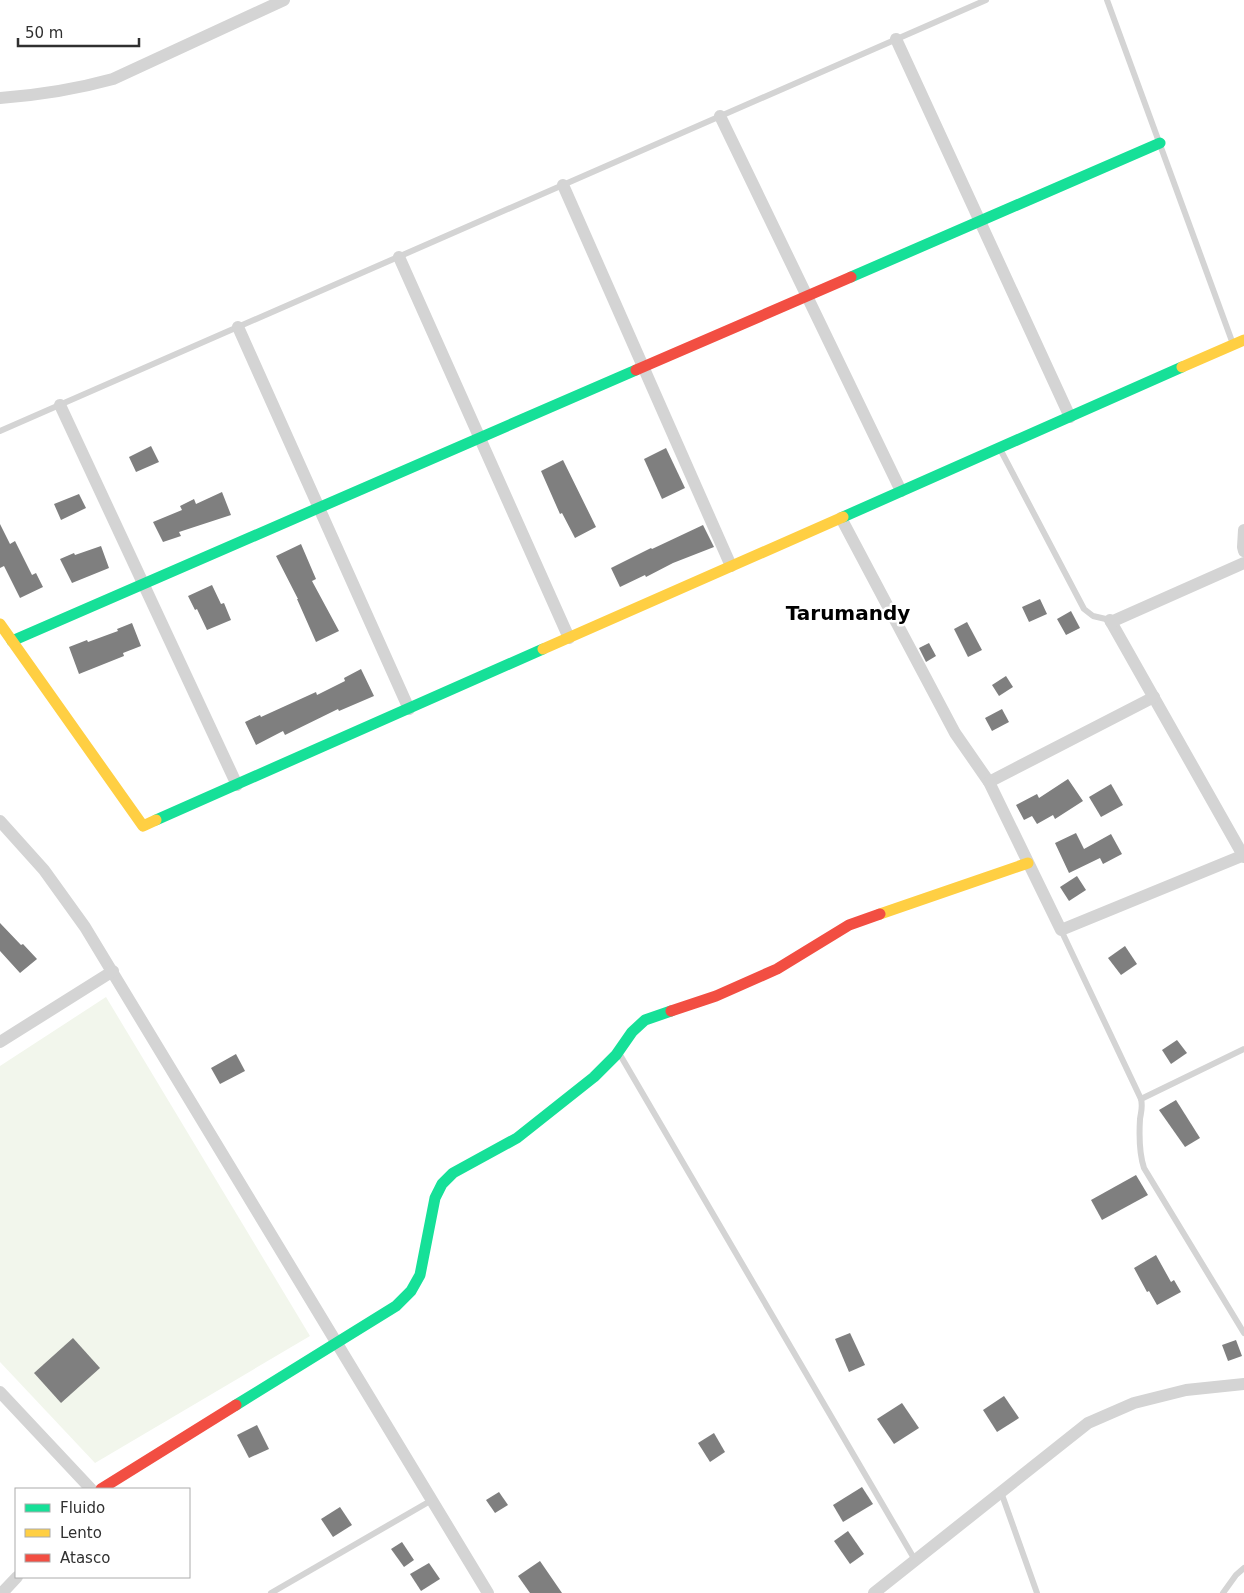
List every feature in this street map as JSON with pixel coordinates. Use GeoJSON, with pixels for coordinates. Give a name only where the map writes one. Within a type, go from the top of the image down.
{"type":"FeatureCollection","features":[{"type":"Feature","properties":{"kind":"street"},"geometry":{"type":"LineString","coordinates":[[0,98],[42,95],[113,79],[284,0]]}},
{"type":"Feature","properties":{"kind":"street"},"geometry":{"type":"LineString","coordinates":[[896,39],[1070,417]]}},
{"type":"Feature","properties":{"kind":"street"},"geometry":{"type":"LineString","coordinates":[[720,116],[901,491]]}},
{"type":"Feature","properties":{"kind":"street"},"geometry":{"type":"LineString","coordinates":[[12,641],[1160,143]]}},
{"type":"Feature","properties":{"kind":"street"},"geometry":{"type":"LineString","coordinates":[[563,185],[731,566]]}},
{"type":"Feature","properties":{"kind":"street"},"geometry":{"type":"LineString","coordinates":[[398,257],[569,638]]}},
{"type":"Feature","properties":{"kind":"street"},"geometry":{"type":"LineString","coordinates":[[238,327],[409,709]]}},
{"type":"Feature","properties":{"kind":"street"},"geometry":{"type":"LineString","coordinates":[[0,624],[143,826],[1239,342]]}},
{"type":"Feature","properties":{"kind":"street"},"geometry":{"type":"LineString","coordinates":[[60,405],[237,785]]}},
{"type":"Feature","properties":{"kind":"street"},"geometry":{"type":"LineString","coordinates":[[841,518],[955,733],[989,782],[1061,930],[1244,856],[1111,621],[1244,563]]}},
{"type":"Feature","properties":{"kind":"street"},"geometry":{"type":"LineString","coordinates":[[1244,530],[1244,551]]}},
{"type":"Feature","properties":{"kind":"street"},"geometry":{"type":"LineString","coordinates":[[989,782],[1154,697]]}},
{"type":"Feature","properties":{"kind":"street"},"geometry":{"type":"LineString","coordinates":[[0,821],[44,870],[85,927],[113,971],[488,1593]]}},
{"type":"Feature","properties":{"kind":"street"},"geometry":{"type":"LineString","coordinates":[[103,1488],[396,1306],[411,1291],[420,1275],[436,1198],[442,1184],[453,1173],[517,1138],[594,1077],[618,1051],[632,1032],[645,1020],[716,996],[777,969],[849,924],[1028,864]]}},
{"type":"Feature","properties":{"kind":"street"},"geometry":{"type":"LineString","coordinates":[[0,1042],[113,971]]}},
{"type":"Feature","properties":{"kind":"street"},"geometry":{"type":"LineString","coordinates":[[874,1593],[1088,1423],[1127,1406],[1186,1390],[1244,1384]]}},
{"type":"Feature","properties":{"kind":"street"},"geometry":{"type":"LineString","coordinates":[[0,1392],[89,1488]]}},
{"type":"Feature","properties":{"kind":"street"},"geometry":{"type":"LineString","coordinates":[[2,1593],[16,1578]]}},
{"type":"Feature","properties":{"kind":"lane"},"geometry":{"type":"LineString","coordinates":[[0,431],[986,0]]}},
{"type":"Feature","properties":{"kind":"lane"},"geometry":{"type":"LineString","coordinates":[[1107,0],[1160,143],[1239,342]]}},
{"type":"Feature","properties":{"kind":"lane"},"geometry":{"type":"LineString","coordinates":[[1000,448],[1084,609],[1093,616],[1111,621]]}},
{"type":"Feature","properties":{"kind":"lane"},"geometry":{"type":"LineString","coordinates":[[1061,930],[1141,1099],[1143,1106],[1140,1135],[1141,1157],[1144,1168],[1244,1333]]}},
{"type":"Feature","properties":{"kind":"lane"},"geometry":{"type":"LineString","coordinates":[[1141,1099],[1244,1049]]}},
{"type":"Feature","properties":{"kind":"lane"},"geometry":{"type":"LineString","coordinates":[[618,1051],[915,1560]]}},
{"type":"Feature","properties":{"kind":"lane"},"geometry":{"type":"LineString","coordinates":[[1001,1492],[1037,1593]]}},
{"type":"Feature","properties":{"kind":"lane"},"geometry":{"type":"LineString","coordinates":[[271,1593],[432,1500]]}},
{"type":"Feature","properties":{"kind":"lane"},"geometry":{"type":"LineString","coordinates":[[1223,1593],[1236,1575],[1244,1568]]}},
{"type":"Feature","properties":{"kind":"shaded area"},"geometry":{"type":"Polygon","coordinates":[[[106,997],[310,1336],[95,1463],[0,1362],[0,1066],[106,997]]]}},
{"type":"Feature","properties":{"kind":"building"},"geometry":{"type":"Polygon","coordinates":[[[151,446],[159,462],[136,472],[129,457],[151,446]]]}},
{"type":"Feature","properties":{"kind":"building"},"geometry":{"type":"Polygon","coordinates":[[[666,448],[685,488],[662,499],[644,459],[666,448]]]}},
{"type":"Feature","properties":{"kind":"building"},"geometry":{"type":"Polygon","coordinates":[[[563,460],[596,527],[575,538],[562,513],[560,514],[541,471],[563,460]]]}},
{"type":"Feature","properties":{"kind":"building"},"geometry":{"type":"Polygon","coordinates":[[[222,492],[231,515],[179,532],[181,536],[163,542],[153,522],[182,510],[180,506],[194,499],[196,504],[222,492]]]}},
{"type":"Feature","properties":{"kind":"building"},"geometry":{"type":"Polygon","coordinates":[[[79,494],[86,508],[61,520],[54,504],[79,494]]]}},
{"type":"Feature","properties":{"kind":"building"},"geometry":{"type":"Polygon","coordinates":[[[0,524],[10,544],[15,541],[32,575],[36,573],[43,587],[20,598],[4,566],[0,568],[0,524]]]}},
{"type":"Feature","properties":{"kind":"building"},"geometry":{"type":"Polygon","coordinates":[[[703,525],[714,547],[620,587],[611,568],[703,525]]]}},
{"type":"Feature","properties":{"kind":"building"},"geometry":{"type":"Polygon","coordinates":[[[301,544],[316,579],[312,581],[339,631],[316,642],[298,599],[276,556],[301,544]]]}},
{"type":"Feature","properties":{"kind":"building"},"geometry":{"type":"Polygon","coordinates":[[[101,546],[109,568],[72,583],[60,559],[101,546]]]}},
{"type":"Feature","properties":{"kind":"building"},"geometry":{"type":"Polygon","coordinates":[[[212,585],[221,604],[224,603],[231,620],[207,630],[197,609],[195,610],[188,596],[212,585]]]}},
{"type":"Feature","properties":{"kind":"building"},"geometry":{"type":"Polygon","coordinates":[[[1040,599],[1047,614],[1029,622],[1022,607],[1040,599]]]}},
{"type":"Feature","properties":{"kind":"building"},"geometry":{"type":"Polygon","coordinates":[[[1071,611],[1080,628],[1066,635],[1057,619],[1071,611]]]}},
{"type":"Feature","properties":{"kind":"building"},"geometry":{"type":"Polygon","coordinates":[[[967,622],[982,650],[968,657],[954,629],[967,622]]]}},
{"type":"Feature","properties":{"kind":"building"},"geometry":{"type":"Polygon","coordinates":[[[132,623],[141,646],[123,653],[124,656],[79,674],[69,647],[118,631],[117,629],[132,623]]]}},
{"type":"Feature","properties":{"kind":"building"},"geometry":{"type":"Polygon","coordinates":[[[929,643],[936,656],[926,662],[919,648],[929,643]]]}},
{"type":"Feature","properties":{"kind":"building"},"geometry":{"type":"Polygon","coordinates":[[[361,669],[374,696],[339,711],[338,709],[285,735],[283,731],[256,745],[245,722],[260,715],[261,717],[316,692],[317,695],[345,681],[344,678],[361,669]]]}},
{"type":"Feature","properties":{"kind":"building"},"geometry":{"type":"Polygon","coordinates":[[[1006,676],[1013,687],[999,696],[992,685],[1006,676]]]}},
{"type":"Feature","properties":{"kind":"building"},"geometry":{"type":"Polygon","coordinates":[[[1002,709],[1009,722],[992,731],[985,718],[1002,709]]]}},
{"type":"Feature","properties":{"kind":"building"},"geometry":{"type":"Polygon","coordinates":[[[1068,779],[1083,801],[1055,819],[1053,815],[1037,824],[1032,816],[1024,820],[1016,805],[1037,794],[1039,798],[1068,779]]]}},
{"type":"Feature","properties":{"kind":"building"},"geometry":{"type":"Polygon","coordinates":[[[1111,784],[1123,805],[1101,817],[1089,797],[1111,784]]]}},
{"type":"Feature","properties":{"kind":"building"},"geometry":{"type":"Polygon","coordinates":[[[1076,833],[1084,849],[1111,834],[1122,854],[1103,864],[1100,858],[1069,873],[1055,843],[1076,833]]]}},
{"type":"Feature","properties":{"kind":"building"},"geometry":{"type":"Polygon","coordinates":[[[1077,876],[1086,890],[1069,901],[1060,887],[1077,876]]]}},
{"type":"Feature","properties":{"kind":"building"},"geometry":{"type":"Polygon","coordinates":[[[0,923],[37,959],[20,973],[0,951],[0,923]]]}},
{"type":"Feature","properties":{"kind":"building"},"geometry":{"type":"Polygon","coordinates":[[[1125,946],[1137,964],[1121,975],[1108,958],[1125,946]]]}},
{"type":"Feature","properties":{"kind":"building"},"geometry":{"type":"Polygon","coordinates":[[[1177,1040],[1187,1053],[1171,1064],[1162,1050],[1177,1040]]]}},
{"type":"Feature","properties":{"kind":"building"},"geometry":{"type":"Polygon","coordinates":[[[236,1054],[245,1071],[220,1084],[211,1068],[236,1054]]]}},
{"type":"Feature","properties":{"kind":"building"},"geometry":{"type":"Polygon","coordinates":[[[1176,1100],[1200,1138],[1185,1147],[1159,1110],[1176,1100]]]}},
{"type":"Feature","properties":{"kind":"building"},"geometry":{"type":"Polygon","coordinates":[[[1136,1175],[1148,1195],[1102,1220],[1091,1200],[1136,1175]]]}},
{"type":"Feature","properties":{"kind":"building"},"geometry":{"type":"Polygon","coordinates":[[[1156,1255],[1171,1282],[1174,1280],[1181,1292],[1157,1305],[1149,1291],[1147,1292],[1134,1268],[1156,1255]]]}},
{"type":"Feature","properties":{"kind":"building"},"geometry":{"type":"Polygon","coordinates":[[[850,1333],[865,1365],[849,1372],[835,1339],[850,1333]]]}},
{"type":"Feature","properties":{"kind":"building"},"geometry":{"type":"Polygon","coordinates":[[[73,1338],[100,1368],[61,1403],[34,1373],[73,1338]]]}},
{"type":"Feature","properties":{"kind":"building"},"geometry":{"type":"Polygon","coordinates":[[[1236,1340],[1242,1356],[1228,1361],[1222,1345],[1236,1340]]]}},
{"type":"Feature","properties":{"kind":"building"},"geometry":{"type":"Polygon","coordinates":[[[1004,1396],[1019,1418],[997,1432],[983,1410],[1004,1396]]]}},
{"type":"Feature","properties":{"kind":"building"},"geometry":{"type":"Polygon","coordinates":[[[902,1403],[919,1428],[894,1444],[877,1419],[902,1403]]]}},
{"type":"Feature","properties":{"kind":"building"},"geometry":{"type":"Polygon","coordinates":[[[257,1425],[269,1449],[249,1458],[237,1435],[257,1425]]]}},
{"type":"Feature","properties":{"kind":"building"},"geometry":{"type":"Polygon","coordinates":[[[714,1433],[725,1452],[710,1462],[698,1443],[714,1433]]]}},
{"type":"Feature","properties":{"kind":"building"},"geometry":{"type":"Polygon","coordinates":[[[862,1487],[873,1504],[843,1522],[833,1505],[862,1487]]]}},
{"type":"Feature","properties":{"kind":"building"},"geometry":{"type":"Polygon","coordinates":[[[499,1492],[508,1505],[495,1513],[486,1500],[499,1492]]]}},
{"type":"Feature","properties":{"kind":"building"},"geometry":{"type":"Polygon","coordinates":[[[340,1507],[352,1525],[333,1537],[321,1519],[340,1507]]]}},
{"type":"Feature","properties":{"kind":"building"},"geometry":{"type":"Polygon","coordinates":[[[848,1531],[864,1554],[850,1564],[834,1541],[848,1531]]]}},
{"type":"Feature","properties":{"kind":"building"},"geometry":{"type":"Polygon","coordinates":[[[402,1542],[414,1560],[404,1567],[391,1549],[402,1542]]]}},
{"type":"Feature","properties":{"kind":"building"},"geometry":{"type":"Polygon","coordinates":[[[540,1561],[562,1593],[530,1593],[518,1576],[540,1561]]]}},
{"type":"Feature","properties":{"kind":"building"},"geometry":{"type":"Polygon","coordinates":[[[429,1563],[440,1579],[421,1591],[410,1574],[429,1563]]]}},
{"type":"Feature","properties":{"kind":"traffic: fast"},"geometry":{"type":"LineString","coordinates":[[851,277],[1160,143]]}},
{"type":"Feature","properties":{"kind":"traffic: fast"},"geometry":{"type":"LineString","coordinates":[[843,517],[1182,367]]}},
{"type":"Feature","properties":{"kind":"traffic: fast"},"geometry":{"type":"LineString","coordinates":[[12,641],[636,370]]}},
{"type":"Feature","properties":{"kind":"traffic: fast"},"geometry":{"type":"LineString","coordinates":[[156,820],[543,649]]}},
{"type":"Feature","properties":{"kind":"traffic: fast"},"geometry":{"type":"LineString","coordinates":[[236,1405],[396,1306],[411,1291],[420,1275],[435,1198],[442,1184],[453,1173],[517,1138],[594,1077],[616,1055],[632,1032],[645,1020],[671,1011]]}},
{"type":"Feature","properties":{"kind":"traffic: slow"},"geometry":{"type":"LineString","coordinates":[[1182,367],[1244,340]]}},
{"type":"Feature","properties":{"kind":"traffic: slow"},"geometry":{"type":"LineString","coordinates":[[543,649],[843,517]]}},
{"type":"Feature","properties":{"kind":"traffic: slow"},"geometry":{"type":"LineString","coordinates":[[0,624],[143,826],[156,820]]}},
{"type":"Feature","properties":{"kind":"traffic: slow"},"geometry":{"type":"LineString","coordinates":[[880,914],[1028,863]]}},
{"type":"Feature","properties":{"kind":"traffic: jam"},"geometry":{"type":"LineString","coordinates":[[636,370],[851,277]]}},
{"type":"Feature","properties":{"kind":"traffic: jam"},"geometry":{"type":"LineString","coordinates":[[671,1011],[716,996],[777,969],[849,925],[880,914]]}},
{"type":"Feature","properties":{"kind":"traffic: jam"},"geometry":{"type":"LineString","coordinates":[[103,1488],[236,1405]]}},
{"type":"Feature","properties":{"kind":"district","name":"Tarumandy"},"geometry":{"type":"Point","coordinates":[848,613]}}]}
